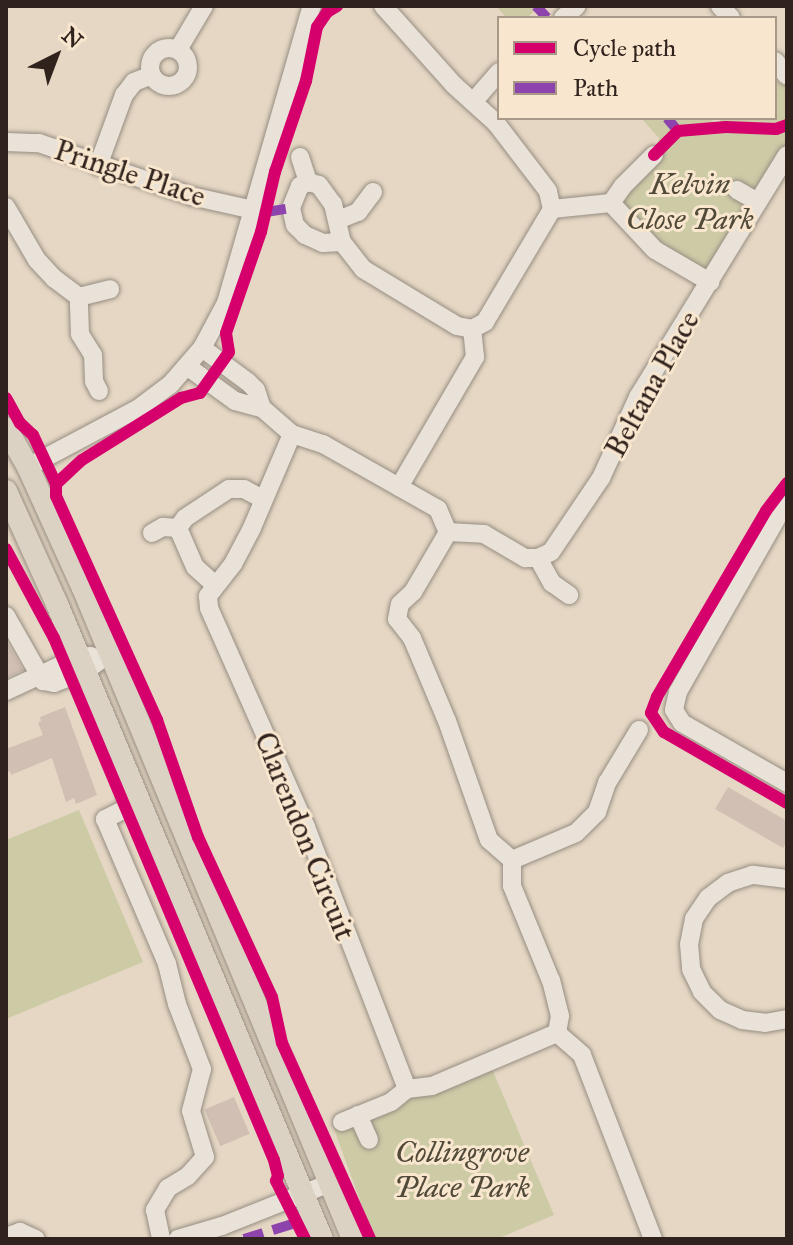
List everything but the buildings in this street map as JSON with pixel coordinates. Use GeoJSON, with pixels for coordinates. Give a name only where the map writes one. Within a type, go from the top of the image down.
{"type":"FeatureCollection","features":[{"type":"Feature","properties":{"kind":"main road"},"geometry":{"type":"LineString","coordinates":[[6,428],[17,469],[109,654],[353,1239]]}},
{"type":"Feature","properties":{"kind":"main road"},"geometry":{"type":"LineString","coordinates":[[6,482],[17,469]]}},
{"type":"Feature","properties":{"kind":"main road"},"geometry":{"type":"LineString","coordinates":[[6,491],[45,574],[322,1239]]}},
{"type":"Feature","properties":{"kind":"main road"},"geometry":{"type":"LineString","coordinates":[[6,529],[45,574]]}},
{"type":"Feature","properties":{"kind":"street"},"geometry":{"type":"LineString","coordinates":[[179,48],[204,6]]}},
{"type":"Feature","properties":{"kind":"street"},"geometry":{"type":"LineString","coordinates":[[17,469],[139,408],[188,367],[202,348],[226,303],[312,6]]}},
{"type":"Feature","properties":{"kind":"street"},"geometry":{"type":"LineString","coordinates":[[342,242],[323,243],[305,235],[295,225],[291,208],[300,186],[308,182],[319,185],[338,220],[342,242],[363,269],[457,326],[472,329],[485,322],[552,209],[548,191],[496,123],[383,6]]}},
{"type":"Feature","properties":{"kind":"street"},"geometry":{"type":"LineString","coordinates":[[152,75],[164,87],[173,87],[181,81],[186,66],[179,48]]}},
{"type":"Feature","properties":{"kind":"street"},"geometry":{"type":"LineString","coordinates":[[152,75],[154,57],[161,49],[179,48]]}},
{"type":"Feature","properties":{"kind":"street"},"geometry":{"type":"LineString","coordinates":[[473,102],[497,74]]}},
{"type":"Feature","properties":{"kind":"street"},"geometry":{"type":"LineString","coordinates":[[98,166],[124,95],[134,82],[152,75]]}},
{"type":"Feature","properties":{"kind":"street","name":"Pringle Place"},"geometry":{"type":"LineString","coordinates":[[6,142],[39,143],[191,196],[253,210]]}},
{"type":"Feature","properties":{"kind":"street"},"geometry":{"type":"LineString","coordinates":[[552,209],[611,203],[623,186],[654,155]]}},
{"type":"Feature","properties":{"kind":"street","name":"Beltana Place"},"geometry":{"type":"LineString","coordinates":[[538,558],[551,552],[601,478],[638,397],[787,155]]}},
{"type":"Feature","properties":{"kind":"street"},"geometry":{"type":"LineString","coordinates":[[300,157],[308,182]]}},
{"type":"Feature","properties":{"kind":"street"},"geometry":{"type":"LineString","coordinates":[[737,190],[758,202]]}},
{"type":"Feature","properties":{"kind":"street"},"geometry":{"type":"LineString","coordinates":[[338,220],[358,212],[373,192]]}},
{"type":"Feature","properties":{"kind":"street"},"geometry":{"type":"LineString","coordinates":[[611,203],[655,250],[710,282]]}},
{"type":"Feature","properties":{"kind":"street"},"geometry":{"type":"LineString","coordinates":[[6,207],[37,260],[79,297]]}},
{"type":"Feature","properties":{"kind":"street"},"geometry":{"type":"LineString","coordinates":[[79,297],[110,289]]}},
{"type":"Feature","properties":{"kind":"street"},"geometry":{"type":"LineString","coordinates":[[79,297],[80,334],[93,355],[94,381],[99,391]]}},
{"type":"Feature","properties":{"kind":"street"},"geometry":{"type":"LineString","coordinates":[[399,487],[475,357],[472,329]]}},
{"type":"Feature","properties":{"kind":"street"},"geometry":{"type":"LineString","coordinates":[[202,348],[248,382],[256,390],[262,408]]}},
{"type":"Feature","properties":{"kind":"street"},"geometry":{"type":"LineString","coordinates":[[188,367],[235,401],[262,408],[292,434],[323,444],[438,509],[448,532]]}},
{"type":"Feature","properties":{"kind":"street"},"geometry":{"type":"LineString","coordinates":[[178,528],[195,567],[214,584],[233,564],[292,434]]}},
{"type":"Feature","properties":{"kind":"street"},"geometry":{"type":"LineString","coordinates":[[178,528],[185,518],[229,489],[244,489],[263,499]]}},
{"type":"Feature","properties":{"kind":"street"},"geometry":{"type":"LineString","coordinates":[[787,500],[678,692],[674,710],[682,723],[787,783]]}},
{"type":"Feature","properties":{"kind":"street"},"geometry":{"type":"LineString","coordinates":[[152,533],[163,527],[178,528]]}},
{"type":"Feature","properties":{"kind":"street"},"geometry":{"type":"LineString","coordinates":[[448,532],[484,534],[525,558],[538,558],[552,583],[569,595]]}},
{"type":"Feature","properties":{"kind":"street"},"geometry":{"type":"LineString","coordinates":[[448,532],[413,592],[400,604],[397,619],[412,638],[447,721],[489,840],[512,860],[512,886],[551,981],[560,1016],[557,1033]]}},
{"type":"Feature","properties":{"kind":"street","name":"Clarendon Circuit"},"geometry":{"type":"LineString","coordinates":[[214,584],[208,596],[209,608],[306,827],[407,1089]]}},
{"type":"Feature","properties":{"kind":"street"},"geometry":{"type":"LineString","coordinates":[[6,616],[38,675]]}},
{"type":"Feature","properties":{"kind":"street"},"geometry":{"type":"LineString","coordinates":[[6,691],[38,675],[109,654]]}},
{"type":"Feature","properties":{"kind":"street"},"geometry":{"type":"LineString","coordinates":[[512,860],[576,833],[597,812],[607,783],[639,730]]}},
{"type":"Feature","properties":{"kind":"street"},"geometry":{"type":"LineString","coordinates":[[129,779],[127,808],[105,819],[167,964],[177,1004],[202,1069],[191,1111],[205,1157],[188,1176],[168,1188],[155,1210],[161,1239]]}},
{"type":"Feature","properties":{"kind":"street"},"geometry":{"type":"LineString","coordinates":[[787,879],[752,875],[728,883],[708,898],[694,919],[689,944],[691,969],[702,992],[720,1010],[742,1020],[765,1023],[787,1019]]}},
{"type":"Feature","properties":{"kind":"street"},"geometry":{"type":"LineString","coordinates":[[369,1140],[350,1119],[391,1102],[407,1089],[432,1086],[557,1033]]}},
{"type":"Feature","properties":{"kind":"street"},"geometry":{"type":"LineString","coordinates":[[557,1033],[582,1055],[653,1239]]}},
{"type":"Feature","properties":{"kind":"street"},"geometry":{"type":"LineString","coordinates":[[178,1239],[222,1226],[330,1183]]}},
{"type":"Feature","properties":{"kind":"street"},"geometry":{"type":"LineString","coordinates":[[6,1237],[20,1232],[36,1239]]}},
{"type":"Feature","properties":{"kind":"green space"},"geometry":{"type":"Polygon","coordinates":[[[496,6],[540,6],[529,16],[505,16],[496,6]]]}},
{"type":"Feature","properties":{"kind":"green space","name":"Kelvin Close Park"},"geometry":{"type":"Polygon","coordinates":[[[787,77],[787,155],[710,282],[655,250],[611,203],[654,155],[659,138],[643,120],[712,120],[716,124],[721,120],[777,120],[777,80],[780,84],[787,77]]]}},
{"type":"Feature","properties":{"kind":"green space"},"geometry":{"type":"Polygon","coordinates":[[[79,810],[143,962],[6,1019],[6,840],[79,810]]]}},
{"type":"Feature","properties":{"kind":"green space","name":"Collingrove Place Park"},"geometry":{"type":"Polygon","coordinates":[[[489,1062],[554,1215],[497,1239],[374,1239],[333,1126],[489,1062]]]}},
{"type":"Feature","properties":{"kind":"marked path"},"geometry":{"type":"LineString","coordinates":[[536,6],[545,16]]}},
{"type":"Feature","properties":{"kind":"marked path"},"geometry":{"type":"LineString","coordinates":[[669,120],[678,131]]}},
{"type":"Feature","properties":{"kind":"marked path"},"geometry":{"type":"LineString","coordinates":[[266,212],[291,208]]}},
{"type":"Feature","properties":{"kind":"marked path"},"geometry":{"type":"LineString","coordinates":[[244,1239],[295,1223]]}},
{"type":"Feature","properties":{"kind":"cycle path"},"geometry":{"type":"LineString","coordinates":[[56,484],[82,460],[181,398],[200,393],[229,352],[226,333],[261,232],[275,172],[306,81],[317,27],[327,12],[337,6]]}},
{"type":"Feature","properties":{"kind":"cycle path"},"geometry":{"type":"LineString","coordinates":[[654,155],[678,131],[726,127],[776,129],[787,125]]}},
{"type":"Feature","properties":{"kind":"cycle path"},"geometry":{"type":"LineString","coordinates":[[6,398],[20,423],[33,435],[56,484],[56,496],[157,720],[198,837],[272,997],[282,1043],[370,1239]]}},
{"type":"Feature","properties":{"kind":"cycle path"},"geometry":{"type":"LineString","coordinates":[[787,483],[766,511],[657,697],[651,713],[664,732],[787,803]]}},
{"type":"Feature","properties":{"kind":"cycle path"},"geometry":{"type":"LineString","coordinates":[[6,549],[54,638],[274,1160],[278,1176],[276,1181],[305,1239]]}}]}
